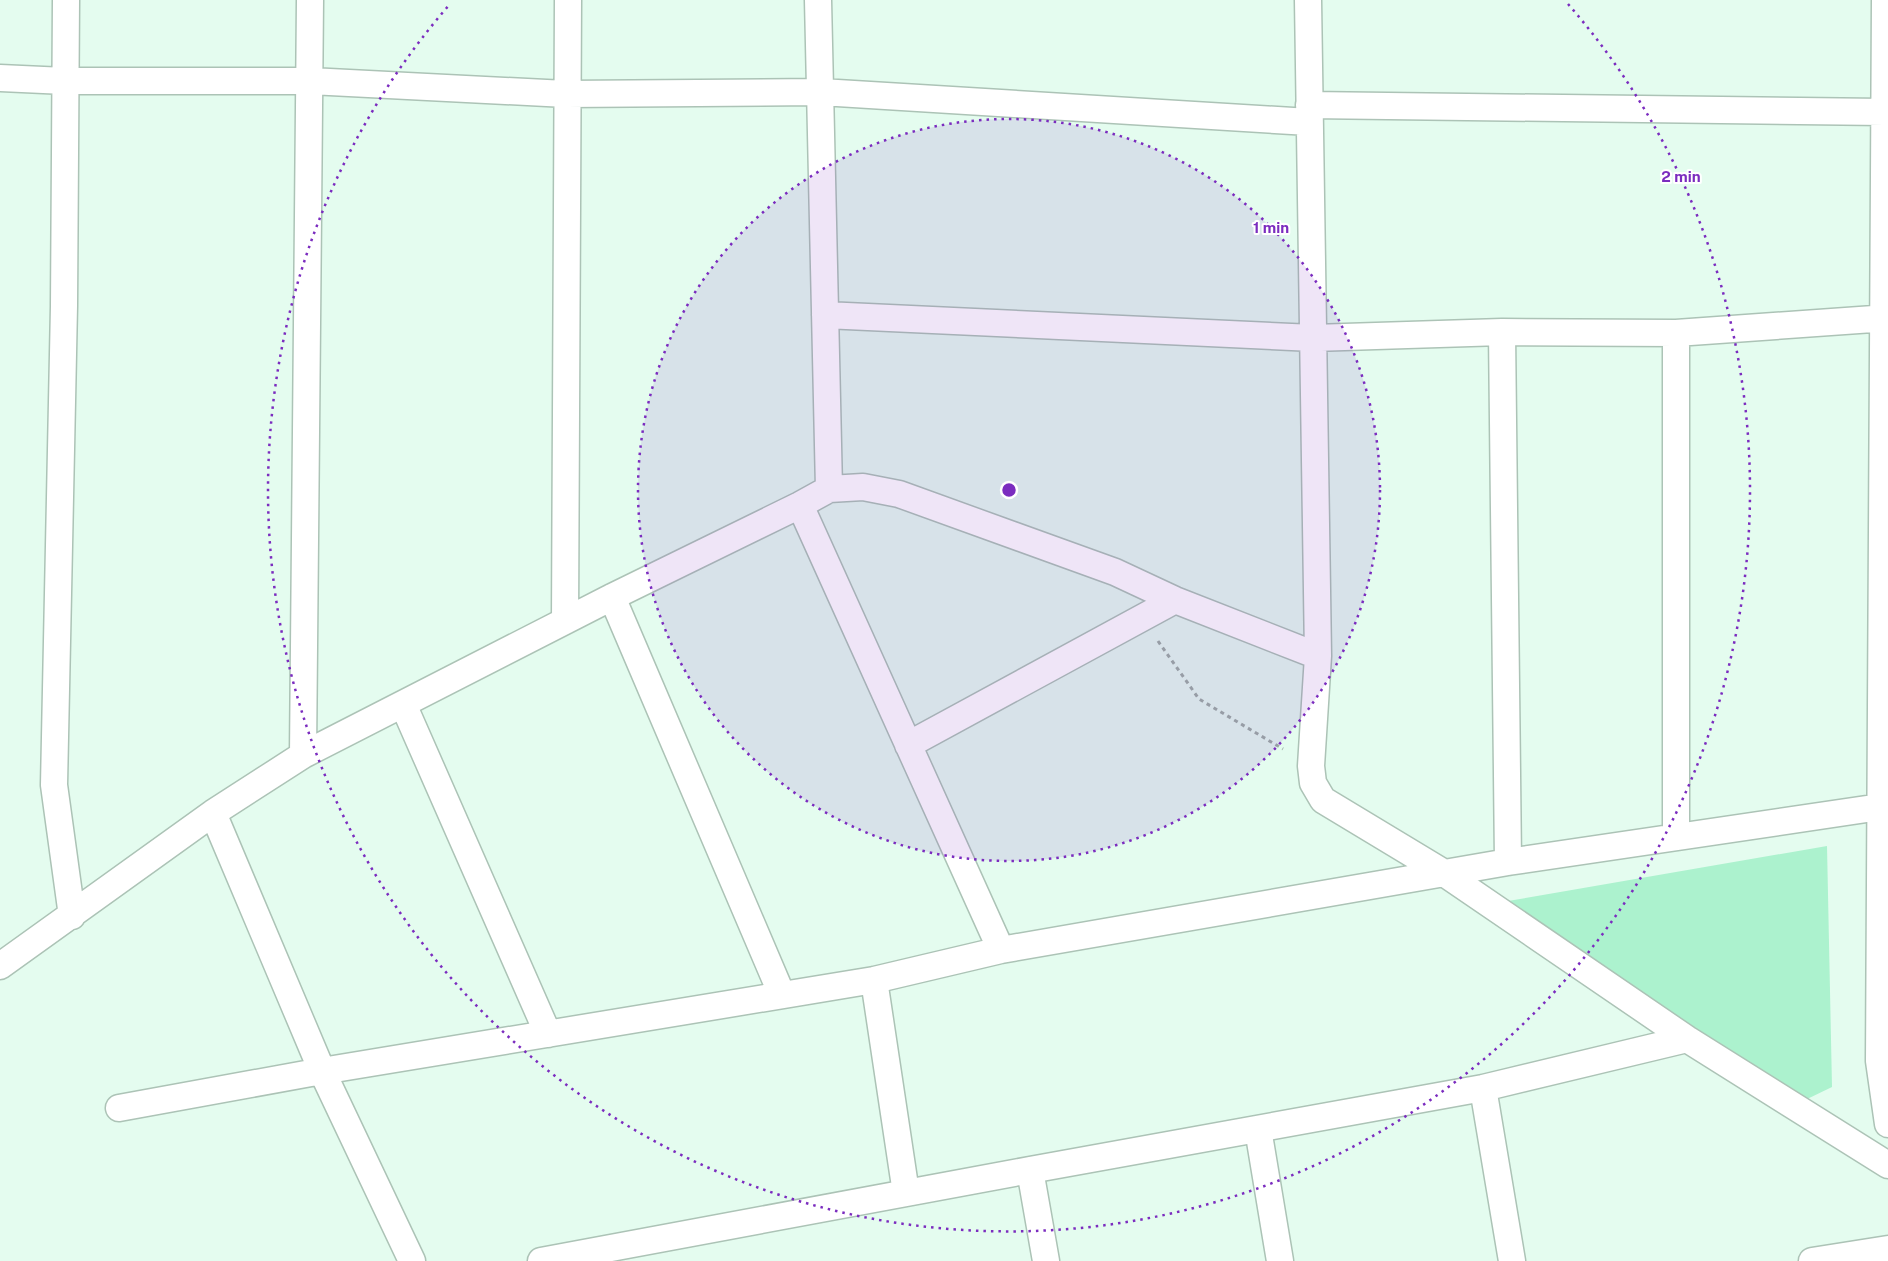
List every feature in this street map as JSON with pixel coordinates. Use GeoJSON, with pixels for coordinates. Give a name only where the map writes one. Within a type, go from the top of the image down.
{"type":"FeatureCollection","features":[{"type":"Feature","properties":{"kind":"street"},"geometry":{"type":"LineString","coordinates":[[66,0],[64,306],[54,785],[72,916]]}},
{"type":"Feature","properties":{"kind":"street"},"geometry":{"type":"LineString","coordinates":[[303,756],[310,0]]}},
{"type":"Feature","properties":{"kind":"street"},"geometry":{"type":"LineString","coordinates":[[564,621],[568,0]]}},
{"type":"Feature","properties":{"kind":"street"},"geometry":{"type":"LineString","coordinates":[[818,0],[829,489]]}},
{"type":"Feature","properties":{"kind":"street"},"geometry":{"type":"LineString","coordinates":[[1308,0],[1318,656],[1311,766],[1313,783],[1323,800],[1444,874],[1687,1039],[1888,1165]]}},
{"type":"Feature","properties":{"kind":"street"},"geometry":{"type":"LineString","coordinates":[[1884,0],[1885,551],[1879,1060],[1888,1124]]}},
{"type":"Feature","properties":{"kind":"street"},"geometry":{"type":"LineString","coordinates":[[0,78],[65,81],[310,81],[566,94],[821,92],[1309,113],[1885,101]]}},
{"type":"Feature","properties":{"kind":"street"},"geometry":{"type":"LineString","coordinates":[[826,315],[1313,338],[1502,332],[1676,333],[1885,319]]}},
{"type":"Feature","properties":{"kind":"street"},"geometry":{"type":"LineString","coordinates":[[1502,332],[1508,862]]}},
{"type":"Feature","properties":{"kind":"street"},"geometry":{"type":"LineString","coordinates":[[1676,333],[1676,837]]}},
{"type":"Feature","properties":{"kind":"street"},"geometry":{"type":"LineString","coordinates":[[0,966],[72,916],[213,812],[303,756],[564,621],[800,506],[829,489],[863,486],[899,494],[1115,572],[1175,600],[1318,656]]}},
{"type":"Feature","properties":{"kind":"street"},"geometry":{"type":"LineString","coordinates":[[800,506],[1001,950]]}},
{"type":"Feature","properties":{"kind":"street"},"geometry":{"type":"LineString","coordinates":[[612,597],[782,995]]}},
{"type":"Feature","properties":{"kind":"street"},"geometry":{"type":"LineString","coordinates":[[908,745],[1175,600]]}},
{"type":"Feature","properties":{"kind":"street"},"geometry":{"type":"LineString","coordinates":[[403,704],[548,1034]]}},
{"type":"Feature","properties":{"kind":"street"},"geometry":{"type":"LineString","coordinates":[[119,1108],[322,1071],[874,980],[1001,950],[1508,862],[1676,837],[1883,792]]}},
{"type":"Feature","properties":{"kind":"street"},"geometry":{"type":"LineString","coordinates":[[213,812],[322,1071],[412,1261]]}},
{"type":"Feature","properties":{"kind":"street"},"geometry":{"type":"LineString","coordinates":[[874,980],[906,1193]]}},
{"type":"Feature","properties":{"kind":"street"},"geometry":{"type":"LineString","coordinates":[[541,1261],[1483,1088],[1687,1039]]}},
{"type":"Feature","properties":{"kind":"street"},"geometry":{"type":"LineString","coordinates":[[1483,1088],[1512,1261]]}},
{"type":"Feature","properties":{"kind":"street"},"geometry":{"type":"LineString","coordinates":[[1258,1129],[1280,1261]]}},
{"type":"Feature","properties":{"kind":"street"},"geometry":{"type":"LineString","coordinates":[[1030,1170],[1046,1261]]}},
{"type":"Feature","properties":{"kind":"street"},"geometry":{"type":"LineString","coordinates":[[1812,1261],[1888,1249]]}},
{"type":"Feature","properties":{"kind":"path"},"geometry":{"type":"LineString","coordinates":[[1142,618],[1199,698],[1311,766]]}},
{"type":"Feature","properties":{"kind":"green space"},"geometry":{"type":"Polygon","coordinates":[[[1827,846],[1832,1087],[1803,1101],[1508,901],[1827,846]]]}}]}
